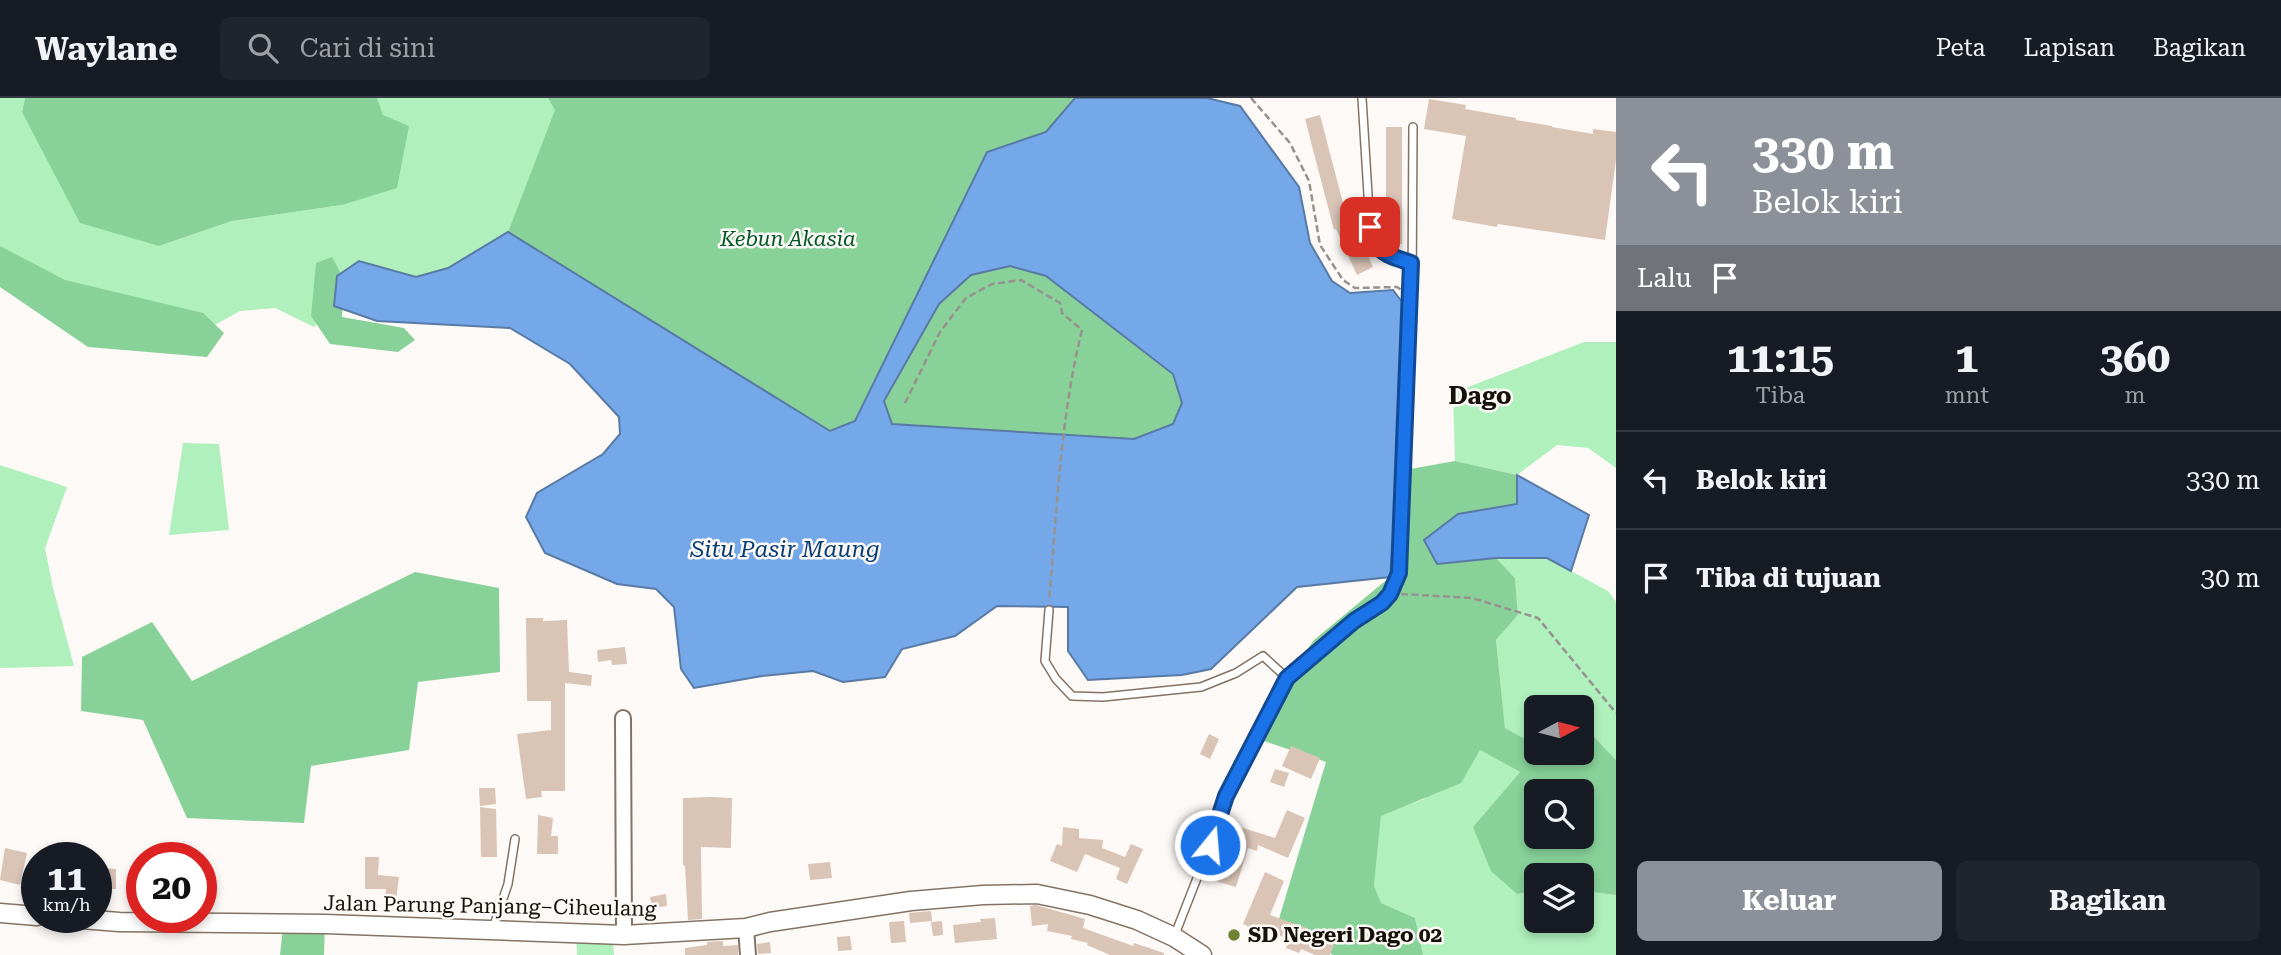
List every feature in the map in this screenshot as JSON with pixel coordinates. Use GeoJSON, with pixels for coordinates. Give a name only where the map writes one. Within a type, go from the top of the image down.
{"type":"FeatureCollection","features":[{"type":"Feature","properties":{"kind":"street"},"geometry":{"type":"LineString","coordinates":[[624,718],[624,935]]}},
{"type":"Feature","properties":{"kind":"street","name":"Jalan Parung Panjang–Ciheulang"},"geometry":{"type":"LineString","coordinates":[[112,921],[624,935],[746,928],[911,901],[1037,894],[1090,905],[1137,920],[1174,937],[1202,955]]}},
{"type":"Feature","properties":{"kind":"street"},"geometry":{"type":"LineString","coordinates":[[0,913],[21,915]]}},
{"type":"Feature","properties":{"kind":"street"},"geometry":{"type":"LineString","coordinates":[[746,928],[748,955]]}},
{"type":"Feature","properties":{"kind":"lane"},"geometry":{"type":"LineString","coordinates":[[1362,98],[1373,240],[1383,253],[1411,263]]}},
{"type":"Feature","properties":{"kind":"lane"},"geometry":{"type":"LineString","coordinates":[[1174,937],[1226,796],[1287,678],[1354,621],[1382,603],[1390,594],[1399,573],[1412,297],[1413,127]]}},
{"type":"Feature","properties":{"kind":"lane"},"geometry":{"type":"LineString","coordinates":[[1049,610],[1045,661],[1056,679],[1072,696],[1103,697],[1201,687],[1236,673],[1263,656],[1287,678]]}},
{"type":"Feature","properties":{"kind":"lane"},"geometry":{"type":"LineString","coordinates":[[492,931],[508,884],[515,839]]}},
{"type":"Feature","properties":{"kind":"path"},"geometry":{"type":"LineString","coordinates":[[1251,98],[1290,143],[1309,181],[1320,245],[1343,280],[1355,288],[1397,287],[1412,297]]}},
{"type":"Feature","properties":{"kind":"path"},"geometry":{"type":"LineString","coordinates":[[905,403],[940,332],[966,298],[992,284],[1021,280],[1060,303],[1062,313],[1082,330],[1072,370],[1065,419],[1049,610]]}},
{"type":"Feature","properties":{"kind":"path"},"geometry":{"type":"LineString","coordinates":[[1390,594],[1472,598],[1538,618],[1616,713]]}},
{"type":"Feature","properties":{"kind":"green space"},"geometry":{"type":"Polygon","coordinates":[[[0,98],[25,98],[22,112],[159,246],[232,221],[342,205],[383,115],[377,98],[548,98],[556,110],[508,232],[448,268],[416,277],[359,262],[334,306],[314,327],[275,308],[240,311],[213,326],[80,296],[0,256],[0,98]]]}},
{"type":"Feature","properties":{"kind":"green space"},"geometry":{"type":"Polygon","coordinates":[[[25,98],[377,98],[383,115],[409,126],[397,188],[342,205],[232,221],[159,246],[80,223],[22,112],[25,98]]]}},
{"type":"Feature","properties":{"kind":"green space","name":"Kebun Akasia"},"geometry":{"type":"Polygon","coordinates":[[[548,98],[1075,98],[1046,132],[987,153],[855,421],[830,432],[508,232],[555,110],[548,98]]]}},
{"type":"Feature","properties":{"kind":"green space"},"geometry":{"type":"Polygon","coordinates":[[[0,246],[65,280],[203,313],[224,333],[207,357],[88,347],[0,287],[0,246]]]}},
{"type":"Feature","properties":{"kind":"green space"},"geometry":{"type":"Polygon","coordinates":[[[332,257],[344,279],[342,317],[404,328],[415,340],[398,352],[330,344],[311,316],[316,263],[332,257]]]}},
{"type":"Feature","properties":{"kind":"green space"},"geometry":{"type":"Polygon","coordinates":[[[1010,266],[1046,275],[1174,374],[1182,403],[1173,424],[1134,439],[892,424],[884,400],[939,304],[971,275],[1010,266]]]}},
{"type":"Feature","properties":{"kind":"green space"},"geometry":{"type":"Polygon","coordinates":[[[1584,342],[1616,342],[1616,468],[1588,448],[1557,445],[1517,475],[1455,461],[1453,393],[1584,342]]]}},
{"type":"Feature","properties":{"kind":"green space"},"geometry":{"type":"Polygon","coordinates":[[[183,443],[219,444],[229,530],[169,535],[183,443]]]}},
{"type":"Feature","properties":{"kind":"green space"},"geometry":{"type":"Polygon","coordinates":[[[1455,461],[1517,475],[1517,504],[1458,514],[1437,564],[1496,558],[1515,578],[1518,615],[1496,640],[1505,728],[1524,738],[1524,765],[1594,765],[1594,737],[1616,760],[1616,895],[1594,892],[1594,863],[1524,863],[1524,893],[1517,894],[1491,871],[1473,827],[1520,772],[1480,750],[1461,783],[1381,816],[1374,886],[1381,903],[1415,918],[1423,955],[1333,955],[1278,922],[1326,762],[1252,737],[1261,712],[1314,640],[1390,577],[1399,471],[1455,461]]]}},
{"type":"Feature","properties":{"kind":"green space"},"geometry":{"type":"Polygon","coordinates":[[[0,465],[67,487],[45,548],[74,666],[0,668],[0,465]]]}},
{"type":"Feature","properties":{"kind":"green space"},"geometry":{"type":"Polygon","coordinates":[[[1496,558],[1547,558],[1608,591],[1616,602],[1616,760],[1594,737],[1594,695],[1524,695],[1524,738],[1505,728],[1496,640],[1518,615],[1515,578],[1496,558]]]}},
{"type":"Feature","properties":{"kind":"green space"},"geometry":{"type":"Polygon","coordinates":[[[415,572],[499,588],[500,672],[418,682],[409,750],[311,766],[304,823],[187,818],[143,720],[81,711],[82,657],[152,622],[192,681],[415,572]]]}},
{"type":"Feature","properties":{"kind":"green space"},"geometry":{"type":"Polygon","coordinates":[[[1480,750],[1520,772],[1473,827],[1517,894],[1524,893],[1524,933],[1594,933],[1594,892],[1616,895],[1616,955],[1423,955],[1415,918],[1380,903],[1374,886],[1381,815],[1424,799],[1480,750]]]}},
{"type":"Feature","properties":{"kind":"green space"},"geometry":{"type":"Polygon","coordinates":[[[284,918],[325,920],[324,955],[280,955],[284,918]]]}},
{"type":"Feature","properties":{"kind":"green space"},"geometry":{"type":"Polygon","coordinates":[[[576,928],[612,930],[614,955],[577,955],[576,928]]]}},
{"type":"Feature","properties":{"kind":"water","name":"Situ Pasir Maung"},"geometry":{"type":"Polygon","coordinates":[[[1075,98],[1207,98],[1240,106],[1299,187],[1310,243],[1332,281],[1350,293],[1393,290],[1405,306],[1399,471],[1390,577],[1297,587],[1211,669],[1182,675],[1088,680],[1068,651],[1068,607],[997,606],[955,636],[902,649],[885,677],[843,682],[813,671],[762,676],[694,688],[681,669],[674,607],[656,589],[617,584],[545,553],[526,517],[537,493],[603,454],[620,434],[619,417],[570,364],[510,328],[377,321],[334,306],[337,276],[359,261],[416,277],[448,268],[508,232],[830,431],[855,421],[987,152],[1046,132],[1075,98]],[[1010,266],[971,275],[939,304],[884,401],[892,424],[1134,439],[1173,424],[1182,403],[1173,374],[1046,276],[1010,266]]]}},
{"type":"Feature","properties":{"kind":"water"},"geometry":{"type":"Polygon","coordinates":[[[1517,475],[1589,515],[1571,571],[1547,558],[1496,558],[1437,564],[1424,540],[1458,514],[1517,504],[1517,475]]]}},
{"type":"Feature","properties":{"kind":"building"},"geometry":{"type":"Polygon","coordinates":[[[1429,99],[1466,105],[1465,109],[1552,127],[1593,134],[1593,129],[1616,132],[1616,160],[1605,240],[1452,219],[1466,136],[1424,129],[1429,99]]]}},
{"type":"Feature","properties":{"kind":"building"},"geometry":{"type":"Polygon","coordinates":[[[1320,115],[1350,230],[1355,227],[1373,267],[1357,275],[1336,229],[1334,230],[1305,119],[1320,115]]]}},
{"type":"Feature","properties":{"kind":"building"},"geometry":{"type":"Polygon","coordinates":[[[1386,127],[1402,127],[1402,244],[1386,244],[1386,127]]]}},
{"type":"Feature","properties":{"kind":"building"},"geometry":{"type":"Polygon","coordinates":[[[526,618],[543,618],[543,621],[567,620],[569,672],[592,675],[591,686],[565,683],[565,791],[541,791],[542,797],[526,799],[517,734],[551,730],[551,701],[527,701],[526,618]]]}},
{"type":"Feature","properties":{"kind":"building"},"geometry":{"type":"Polygon","coordinates":[[[625,647],[627,664],[612,665],[611,660],[598,662],[597,650],[625,647]]]}},
{"type":"Feature","properties":{"kind":"building"},"geometry":{"type":"Polygon","coordinates":[[[1209,734],[1219,739],[1210,759],[1200,754],[1209,734]]]}},
{"type":"Feature","properties":{"kind":"building"},"geometry":{"type":"Polygon","coordinates":[[[1291,746],[1320,758],[1311,779],[1282,766],[1291,746]]]}},
{"type":"Feature","properties":{"kind":"building"},"geometry":{"type":"Polygon","coordinates":[[[1275,769],[1289,773],[1284,787],[1270,782],[1275,769]]]}},
{"type":"Feature","properties":{"kind":"building"},"geometry":{"type":"Polygon","coordinates":[[[479,788],[495,788],[496,804],[480,806],[479,788]]]}},
{"type":"Feature","properties":{"kind":"building"},"geometry":{"type":"Polygon","coordinates":[[[683,798],[732,798],[731,848],[701,847],[702,919],[688,920],[683,865],[683,798]]]}},
{"type":"Feature","properties":{"kind":"building"},"geometry":{"type":"Polygon","coordinates":[[[480,807],[496,809],[497,857],[481,857],[480,807]]]}},
{"type":"Feature","properties":{"kind":"building"},"geometry":{"type":"Polygon","coordinates":[[[1287,810],[1305,818],[1288,858],[1258,845],[1257,851],[1248,848],[1236,887],[1218,882],[1228,848],[1233,849],[1240,827],[1275,838],[1287,810]]]}},
{"type":"Feature","properties":{"kind":"building"},"geometry":{"type":"Polygon","coordinates":[[[538,815],[553,818],[551,836],[558,836],[558,854],[537,854],[538,815]]]}},
{"type":"Feature","properties":{"kind":"building"},"geometry":{"type":"Polygon","coordinates":[[[1063,827],[1079,829],[1079,838],[1103,840],[1102,848],[1125,857],[1131,844],[1143,849],[1127,884],[1116,879],[1120,868],[1085,854],[1077,872],[1050,861],[1057,844],[1062,846],[1063,827]]]}},
{"type":"Feature","properties":{"kind":"building"},"geometry":{"type":"Polygon","coordinates":[[[5,848],[21,852],[20,885],[0,880],[5,848]]]}},
{"type":"Feature","properties":{"kind":"building"},"geometry":{"type":"Polygon","coordinates":[[[365,857],[379,857],[378,875],[399,877],[396,900],[385,898],[386,889],[365,889],[365,857]]]}},
{"type":"Feature","properties":{"kind":"building"},"geometry":{"type":"Polygon","coordinates":[[[830,862],[832,878],[810,880],[808,864],[830,862]]]}},
{"type":"Feature","properties":{"kind":"building"},"geometry":{"type":"Polygon","coordinates":[[[112,869],[116,869],[116,889],[112,889],[112,869]]]}},
{"type":"Feature","properties":{"kind":"building"},"geometry":{"type":"Polygon","coordinates":[[[1265,872],[1284,881],[1270,915],[1309,929],[1307,933],[1334,945],[1330,955],[1315,955],[1301,949],[1299,953],[1286,948],[1290,940],[1264,929],[1262,933],[1243,924],[1265,872]]]}},
{"type":"Feature","properties":{"kind":"building"},"geometry":{"type":"Polygon","coordinates":[[[666,894],[667,906],[652,908],[650,897],[666,894]]]}},
{"type":"Feature","properties":{"kind":"building"},"geometry":{"type":"Polygon","coordinates":[[[1036,905],[1085,919],[1083,928],[1164,955],[1110,955],[1087,945],[1088,943],[1071,939],[1072,936],[1047,931],[1048,924],[1032,926],[1030,906],[1036,905]]]}},
{"type":"Feature","properties":{"kind":"building"},"geometry":{"type":"Polygon","coordinates":[[[931,911],[932,921],[910,923],[909,913],[931,911]]]}},
{"type":"Feature","properties":{"kind":"building"},"geometry":{"type":"Polygon","coordinates":[[[995,918],[997,939],[955,943],[953,925],[995,918]]]}},
{"type":"Feature","properties":{"kind":"building"},"geometry":{"type":"Polygon","coordinates":[[[904,921],[906,942],[891,943],[889,922],[904,921]]]}},
{"type":"Feature","properties":{"kind":"building"},"geometry":{"type":"Polygon","coordinates":[[[942,921],[943,935],[933,936],[931,922],[942,921]]]}},
{"type":"Feature","properties":{"kind":"building"},"geometry":{"type":"Polygon","coordinates":[[[850,936],[852,950],[838,951],[837,937],[850,936]]]}},
{"type":"Feature","properties":{"kind":"building"},"geometry":{"type":"Polygon","coordinates":[[[723,941],[723,946],[738,945],[738,955],[685,955],[685,948],[723,941]]]}},
{"type":"Feature","properties":{"kind":"building"},"geometry":{"type":"Polygon","coordinates":[[[770,942],[771,953],[758,954],[757,944],[770,942]]]}},
{"type":"Feature","properties":{"kind":"place","name":"SD Negeri Dago 02"},"geometry":{"type":"Point","coordinates":[1234,935]}},
{"type":"Feature","properties":{"kind":"district","name":"Dago"},"geometry":{"type":"Point","coordinates":[1480,396]}},
{"type":"Feature","properties":{"kind":"route"},"geometry":{"type":"LineString","coordinates":[[1210,845],[1226,796],[1287,678],[1354,621],[1382,603],[1390,594],[1399,573],[1412,297],[1411,263],[1383,253],[1373,240],[1370,227]]}}]}
